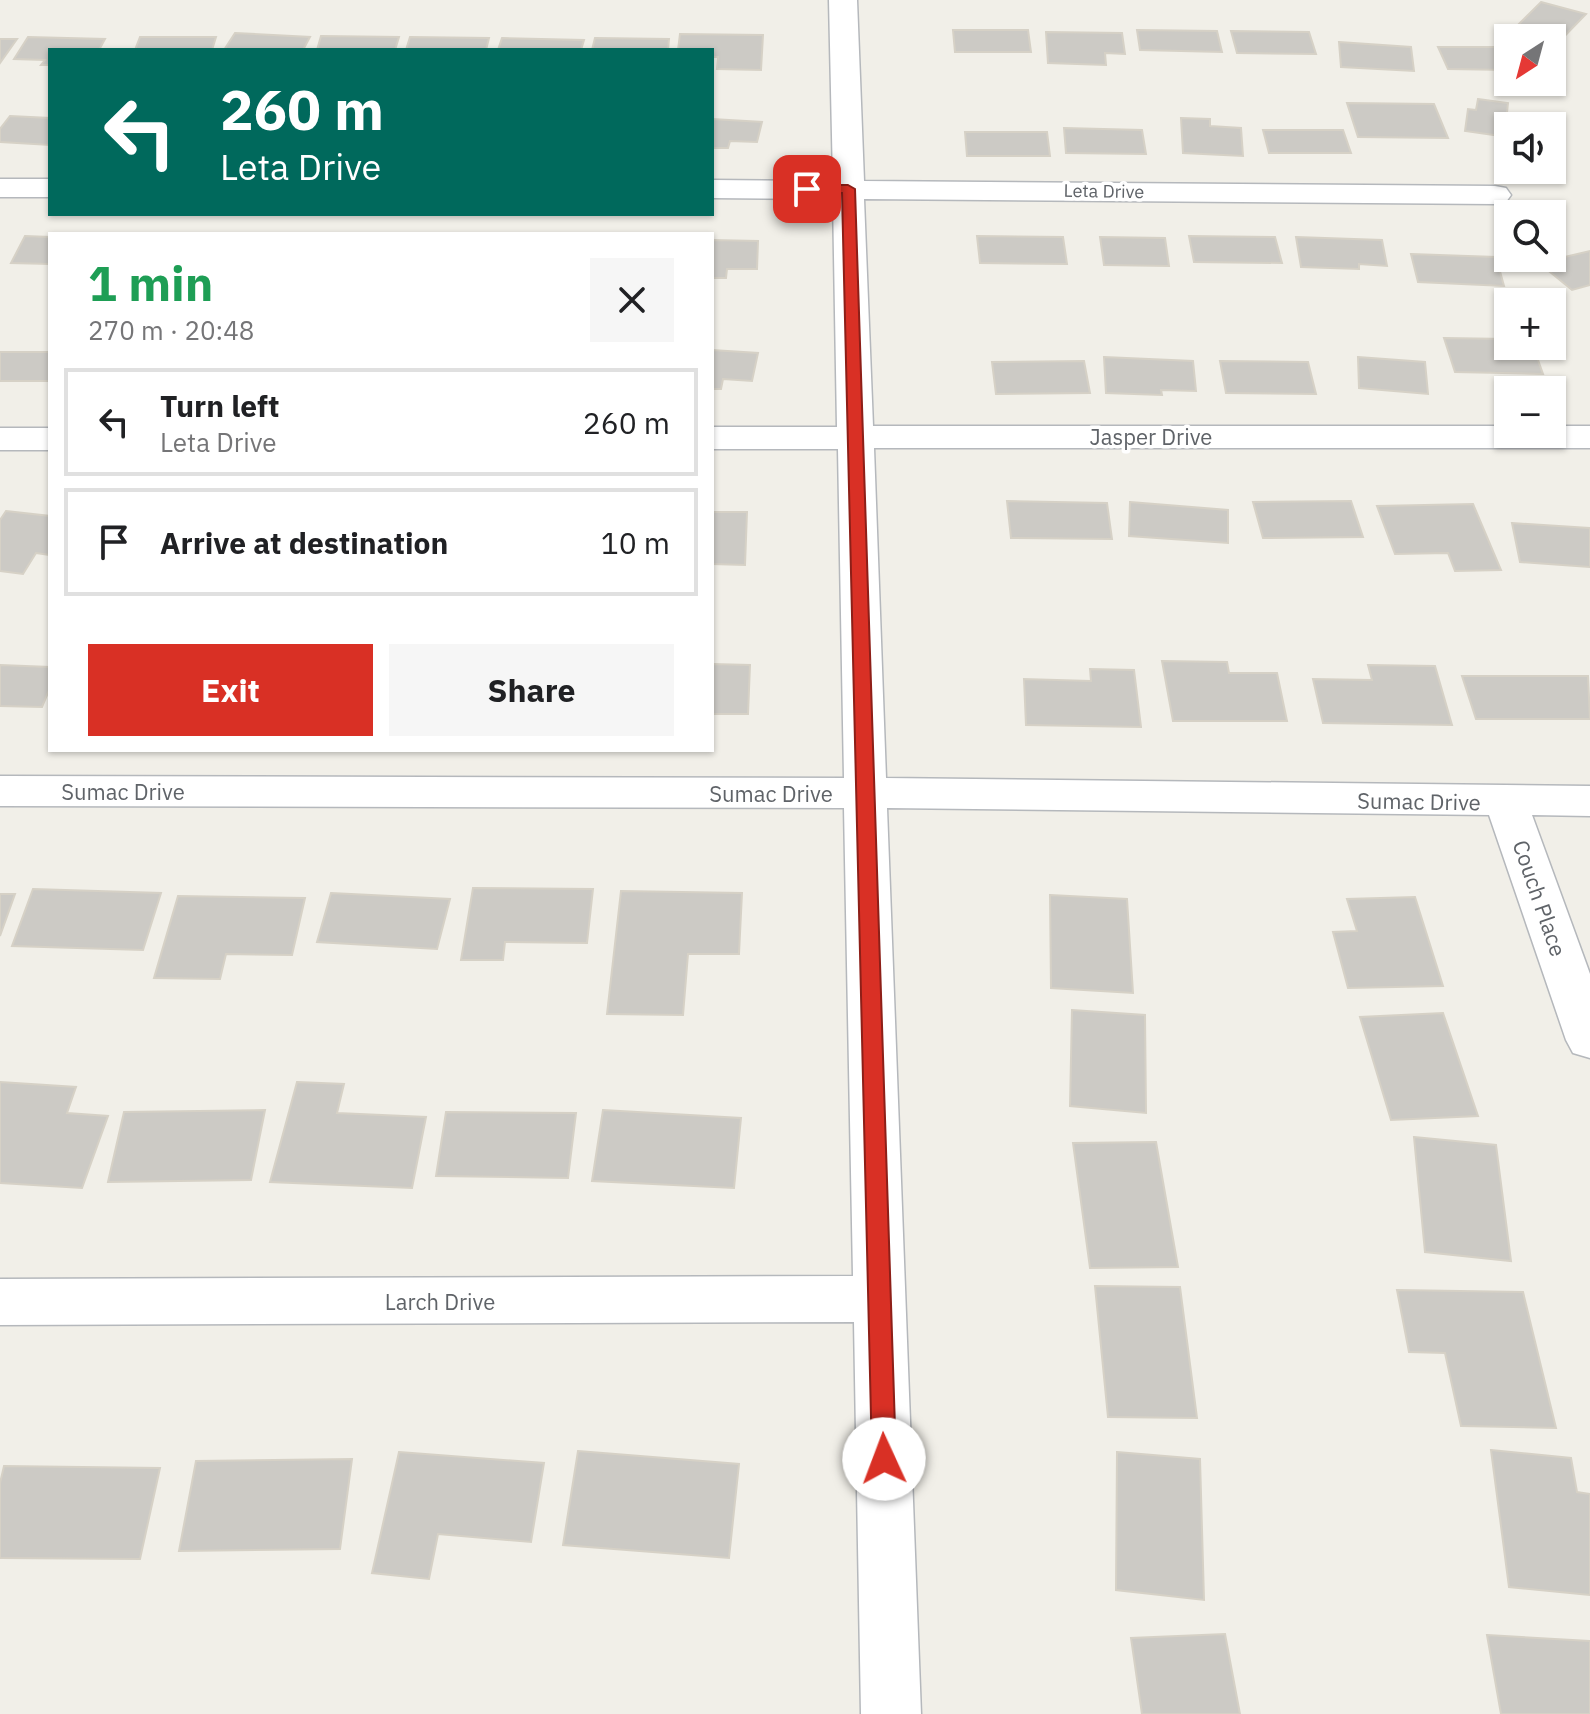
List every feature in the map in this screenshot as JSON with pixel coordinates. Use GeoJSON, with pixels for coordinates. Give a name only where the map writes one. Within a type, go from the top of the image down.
{"type":"FeatureCollection","features":[{"type":"Feature","properties":{"kind":"street"},"geometry":{"type":"LineString","coordinates":[[843,0],[891,1714]]}},
{"type":"Feature","properties":{"kind":"street"},"geometry":{"type":"LineString","coordinates":[[0,188],[48,188]]}},
{"type":"Feature","properties":{"kind":"street","name":"Leta Drive"},"geometry":{"type":"LineString","coordinates":[[714,189],[1495,195]]}},
{"type":"Feature","properties":{"kind":"street","name":"Jasper Drive"},"geometry":{"type":"LineString","coordinates":[[714,438],[905,435],[1590,437]]}},
{"type":"Feature","properties":{"kind":"street"},"geometry":{"type":"LineString","coordinates":[[0,439],[48,439]]}},
{"type":"Feature","properties":{"kind":"street","name":"Sumac Drive"},"geometry":{"type":"LineString","coordinates":[[0,791],[865,793],[1590,801]]}},
{"type":"Feature","properties":{"kind":"street","name":"Couch Place"},"geometry":{"type":"LineString","coordinates":[[1506,802],[1590,1040]]}},
{"type":"Feature","properties":{"kind":"street","name":"Larch Drive"},"geometry":{"type":"LineString","coordinates":[[0,1302],[879,1299]]}},
{"type":"Feature","properties":{"kind":"building"},"geometry":{"type":"Polygon","coordinates":[[[1541,2],[1586,14],[1566,35],[1566,24],[1519,24],[1541,2]]]}},
{"type":"Feature","properties":{"kind":"building"},"geometry":{"type":"Polygon","coordinates":[[[953,30],[1028,30],[1031,52],[955,52],[953,30]]]}},
{"type":"Feature","properties":{"kind":"building"},"geometry":{"type":"Polygon","coordinates":[[[1137,30],[1217,31],[1222,52],[1140,50],[1137,30]]]}},
{"type":"Feature","properties":{"kind":"building"},"geometry":{"type":"Polygon","coordinates":[[[1231,31],[1309,32],[1316,54],[1237,53],[1231,31]]]}},
{"type":"Feature","properties":{"kind":"building"},"geometry":{"type":"Polygon","coordinates":[[[1046,32],[1122,33],[1125,54],[1105,53],[1106,65],[1048,63],[1046,32]]]}},
{"type":"Feature","properties":{"kind":"building"},"geometry":{"type":"Polygon","coordinates":[[[235,33],[310,37],[304,48],[225,48],[235,33]]]}},
{"type":"Feature","properties":{"kind":"building"},"geometry":{"type":"Polygon","coordinates":[[[680,34],[763,35],[761,70],[717,69],[718,57],[714,57],[714,48],[678,48],[680,34]]]}},
{"type":"Feature","properties":{"kind":"building"},"geometry":{"type":"Polygon","coordinates":[[[321,36],[399,37],[396,48],[318,48],[321,36]]]}},
{"type":"Feature","properties":{"kind":"building"},"geometry":{"type":"Polygon","coordinates":[[[28,37],[105,39],[100,48],[48,48],[48,65],[41,65],[45,60],[14,59],[28,37]]]}},
{"type":"Feature","properties":{"kind":"building"},"geometry":{"type":"Polygon","coordinates":[[[140,37],[216,37],[213,48],[136,48],[140,37]]]}},
{"type":"Feature","properties":{"kind":"building"},"geometry":{"type":"Polygon","coordinates":[[[410,37],[489,38],[486,48],[407,48],[410,37]]]}},
{"type":"Feature","properties":{"kind":"building"},"geometry":{"type":"Polygon","coordinates":[[[502,38],[584,40],[582,48],[499,48],[502,38]]]}},
{"type":"Feature","properties":{"kind":"building"},"geometry":{"type":"Polygon","coordinates":[[[595,38],[669,39],[668,48],[592,48],[595,38]]]}},
{"type":"Feature","properties":{"kind":"building"},"geometry":{"type":"Polygon","coordinates":[[[0,39],[17,39],[0,63],[0,39]]]}},
{"type":"Feature","properties":{"kind":"building"},"geometry":{"type":"Polygon","coordinates":[[[1339,42],[1411,47],[1414,71],[1341,67],[1339,42]]]}},
{"type":"Feature","properties":{"kind":"building"},"geometry":{"type":"Polygon","coordinates":[[[1438,47],[1494,47],[1494,70],[1448,69],[1438,47]]]}},
{"type":"Feature","properties":{"kind":"building"},"geometry":{"type":"Polygon","coordinates":[[[1478,99],[1508,103],[1507,112],[1494,112],[1494,135],[1465,131],[1468,109],[1476,110],[1478,99]]]}},
{"type":"Feature","properties":{"kind":"building"},"geometry":{"type":"Polygon","coordinates":[[[1347,103],[1434,104],[1448,138],[1358,137],[1347,103]]]}},
{"type":"Feature","properties":{"kind":"building"},"geometry":{"type":"Polygon","coordinates":[[[10,116],[48,118],[48,145],[0,142],[0,129],[10,116]]]}},
{"type":"Feature","properties":{"kind":"building"},"geometry":{"type":"Polygon","coordinates":[[[1181,118],[1210,119],[1210,126],[1241,128],[1243,156],[1183,153],[1181,118]]]}},
{"type":"Feature","properties":{"kind":"building"},"geometry":{"type":"Polygon","coordinates":[[[714,119],[762,122],[757,142],[730,141],[728,148],[714,148],[714,119]]]}},
{"type":"Feature","properties":{"kind":"building"},"geometry":{"type":"Polygon","coordinates":[[[1064,128],[1142,130],[1146,154],[1066,153],[1064,128]]]}},
{"type":"Feature","properties":{"kind":"building"},"geometry":{"type":"Polygon","coordinates":[[[1263,130],[1343,130],[1351,153],[1269,153],[1263,130]]]}},
{"type":"Feature","properties":{"kind":"building"},"geometry":{"type":"Polygon","coordinates":[[[965,132],[1047,132],[1050,156],[967,156],[965,132]]]}},
{"type":"Feature","properties":{"kind":"building"},"geometry":{"type":"Polygon","coordinates":[[[25,236],[48,237],[48,264],[11,263],[25,236]]]}},
{"type":"Feature","properties":{"kind":"building"},"geometry":{"type":"Polygon","coordinates":[[[977,236],[1063,237],[1067,264],[980,263],[977,236]]]}},
{"type":"Feature","properties":{"kind":"building"},"geometry":{"type":"Polygon","coordinates":[[[1189,236],[1275,237],[1282,263],[1194,262],[1189,236]]]}},
{"type":"Feature","properties":{"kind":"building"},"geometry":{"type":"Polygon","coordinates":[[[1100,237],[1165,238],[1169,266],[1104,265],[1100,237]]]}},
{"type":"Feature","properties":{"kind":"building"},"geometry":{"type":"Polygon","coordinates":[[[1296,237],[1382,240],[1387,266],[1359,264],[1359,269],[1301,267],[1296,237]]]}},
{"type":"Feature","properties":{"kind":"building"},"geometry":{"type":"Polygon","coordinates":[[[714,240],[758,241],[757,269],[727,269],[726,278],[714,278],[714,240]]]}},
{"type":"Feature","properties":{"kind":"building"},"geometry":{"type":"Polygon","coordinates":[[[1590,251],[1590,285],[1572,290],[1550,272],[1566,272],[1566,257],[1590,251]]]}},
{"type":"Feature","properties":{"kind":"building"},"geometry":{"type":"Polygon","coordinates":[[[1411,254],[1494,257],[1494,272],[1500,272],[1504,286],[1418,282],[1411,254]]]}},
{"type":"Feature","properties":{"kind":"building"},"geometry":{"type":"Polygon","coordinates":[[[1444,338],[1494,339],[1494,360],[1538,360],[1543,374],[1455,372],[1444,338]]]}},
{"type":"Feature","properties":{"kind":"building"},"geometry":{"type":"Polygon","coordinates":[[[714,350],[758,353],[752,381],[723,379],[721,389],[714,389],[714,350]]]}},
{"type":"Feature","properties":{"kind":"building"},"geometry":{"type":"Polygon","coordinates":[[[0,352],[48,352],[48,381],[0,381],[0,352]]]}},
{"type":"Feature","properties":{"kind":"building"},"geometry":{"type":"Polygon","coordinates":[[[1104,357],[1193,361],[1196,391],[1161,390],[1162,395],[1106,393],[1104,357]]]}},
{"type":"Feature","properties":{"kind":"building"},"geometry":{"type":"Polygon","coordinates":[[[1358,357],[1425,362],[1428,394],[1359,388],[1358,357]]]}},
{"type":"Feature","properties":{"kind":"building"},"geometry":{"type":"Polygon","coordinates":[[[1084,361],[1090,393],[996,394],[992,362],[1084,361]]]}},
{"type":"Feature","properties":{"kind":"building"},"geometry":{"type":"Polygon","coordinates":[[[1220,361],[1308,362],[1316,394],[1226,393],[1220,361]]]}},
{"type":"Feature","properties":{"kind":"building"},"geometry":{"type":"Polygon","coordinates":[[[1007,501],[1107,503],[1112,539],[1011,538],[1007,501]]]}},
{"type":"Feature","properties":{"kind":"building"},"geometry":{"type":"Polygon","coordinates":[[[1351,501],[1363,537],[1263,538],[1253,502],[1351,501]]]}},
{"type":"Feature","properties":{"kind":"building"},"geometry":{"type":"Polygon","coordinates":[[[1130,502],[1228,510],[1228,543],[1129,536],[1130,502]]]}},
{"type":"Feature","properties":{"kind":"building"},"geometry":{"type":"Polygon","coordinates":[[[1473,504],[1501,570],[1455,571],[1448,553],[1395,554],[1377,506],[1473,504]]]}},
{"type":"Feature","properties":{"kind":"building"},"geometry":{"type":"Polygon","coordinates":[[[6,511],[48,516],[48,555],[36,553],[23,574],[0,571],[0,520],[6,511]]]}},
{"type":"Feature","properties":{"kind":"building"},"geometry":{"type":"Polygon","coordinates":[[[714,512],[747,512],[745,565],[714,564],[714,512]]]}},
{"type":"Feature","properties":{"kind":"building"},"geometry":{"type":"Polygon","coordinates":[[[1512,523],[1590,528],[1590,567],[1520,562],[1512,523]]]}},
{"type":"Feature","properties":{"kind":"building"},"geometry":{"type":"Polygon","coordinates":[[[1162,661],[1227,662],[1229,673],[1277,673],[1287,721],[1173,721],[1162,661]]]}},
{"type":"Feature","properties":{"kind":"building"},"geometry":{"type":"Polygon","coordinates":[[[714,664],[750,665],[748,714],[714,714],[714,664]]]}},
{"type":"Feature","properties":{"kind":"building"},"geometry":{"type":"Polygon","coordinates":[[[0,665],[48,667],[48,693],[42,707],[0,706],[0,665]]]}},
{"type":"Feature","properties":{"kind":"building"},"geometry":{"type":"Polygon","coordinates":[[[1368,665],[1435,666],[1452,725],[1323,723],[1313,679],[1372,680],[1368,665]]]}},
{"type":"Feature","properties":{"kind":"building"},"geometry":{"type":"Polygon","coordinates":[[[1090,669],[1134,670],[1141,727],[1026,725],[1024,679],[1091,681],[1090,669]]]}},
{"type":"Feature","properties":{"kind":"building"},"geometry":{"type":"Polygon","coordinates":[[[1462,676],[1588,676],[1590,719],[1476,719],[1462,676]]]}},
{"type":"Feature","properties":{"kind":"building"},"geometry":{"type":"Polygon","coordinates":[[[473,888],[593,889],[587,943],[505,942],[503,960],[461,960],[473,888]]]}},
{"type":"Feature","properties":{"kind":"building"},"geometry":{"type":"Polygon","coordinates":[[[33,889],[161,893],[143,950],[12,946],[33,889]]]}},
{"type":"Feature","properties":{"kind":"building"},"geometry":{"type":"Polygon","coordinates":[[[621,891],[742,893],[739,954],[688,954],[683,1015],[607,1014],[621,891]]]}},
{"type":"Feature","properties":{"kind":"building"},"geometry":{"type":"Polygon","coordinates":[[[331,893],[450,899],[437,949],[317,942],[331,893]]]}},
{"type":"Feature","properties":{"kind":"building"},"geometry":{"type":"Polygon","coordinates":[[[0,894],[15,894],[0,936],[0,894]]]}},
{"type":"Feature","properties":{"kind":"building"},"geometry":{"type":"Polygon","coordinates":[[[1050,895],[1127,899],[1133,993],[1051,988],[1050,895]]]}},
{"type":"Feature","properties":{"kind":"building"},"geometry":{"type":"Polygon","coordinates":[[[178,896],[305,898],[292,955],[226,954],[220,979],[154,978],[178,896]]]}},
{"type":"Feature","properties":{"kind":"building"},"geometry":{"type":"Polygon","coordinates":[[[1415,897],[1443,986],[1348,988],[1333,932],[1357,931],[1347,899],[1415,897]]]}},
{"type":"Feature","properties":{"kind":"building"},"geometry":{"type":"Polygon","coordinates":[[[1072,1010],[1145,1015],[1146,1113],[1070,1106],[1072,1010]]]}},
{"type":"Feature","properties":{"kind":"building"},"geometry":{"type":"Polygon","coordinates":[[[1443,1013],[1478,1116],[1391,1120],[1360,1017],[1443,1013]]]}},
{"type":"Feature","properties":{"kind":"building"},"geometry":{"type":"Polygon","coordinates":[[[0,1082],[76,1087],[67,1113],[108,1116],[82,1188],[0,1183],[0,1082]]]}},
{"type":"Feature","properties":{"kind":"building"},"geometry":{"type":"Polygon","coordinates":[[[297,1082],[344,1084],[337,1113],[426,1117],[412,1188],[270,1182],[297,1082]]]}},
{"type":"Feature","properties":{"kind":"building"},"geometry":{"type":"Polygon","coordinates":[[[265,1110],[251,1180],[108,1182],[124,1112],[265,1110]]]}},
{"type":"Feature","properties":{"kind":"building"},"geometry":{"type":"Polygon","coordinates":[[[603,1110],[741,1118],[734,1188],[592,1181],[603,1110]]]}},
{"type":"Feature","properties":{"kind":"building"},"geometry":{"type":"Polygon","coordinates":[[[446,1112],[576,1113],[568,1178],[436,1176],[446,1112]]]}},
{"type":"Feature","properties":{"kind":"building"},"geometry":{"type":"Polygon","coordinates":[[[1414,1137],[1496,1145],[1511,1261],[1425,1252],[1414,1137]]]}},
{"type":"Feature","properties":{"kind":"building"},"geometry":{"type":"Polygon","coordinates":[[[1156,1142],[1178,1267],[1090,1268],[1073,1143],[1156,1142]]]}},
{"type":"Feature","properties":{"kind":"building"},"geometry":{"type":"Polygon","coordinates":[[[1095,1286],[1180,1287],[1197,1418],[1108,1417],[1095,1286]]]}},
{"type":"Feature","properties":{"kind":"building"},"geometry":{"type":"Polygon","coordinates":[[[1397,1290],[1523,1292],[1556,1428],[1461,1426],[1445,1353],[1409,1352],[1397,1290]]]}},
{"type":"Feature","properties":{"kind":"building"},"geometry":{"type":"Polygon","coordinates":[[[1491,1450],[1571,1458],[1577,1492],[1590,1494],[1590,1595],[1509,1587],[1491,1450]]]}},
{"type":"Feature","properties":{"kind":"building"},"geometry":{"type":"Polygon","coordinates":[[[578,1451],[739,1464],[729,1558],[563,1545],[578,1451]]]}},
{"type":"Feature","properties":{"kind":"building"},"geometry":{"type":"Polygon","coordinates":[[[399,1452],[544,1463],[531,1542],[438,1534],[429,1579],[372,1573],[399,1452]]]}},
{"type":"Feature","properties":{"kind":"building"},"geometry":{"type":"Polygon","coordinates":[[[1117,1452],[1200,1459],[1204,1600],[1116,1590],[1117,1452]]]}},
{"type":"Feature","properties":{"kind":"building"},"geometry":{"type":"Polygon","coordinates":[[[352,1459],[340,1549],[179,1551],[196,1461],[352,1459]]]}},
{"type":"Feature","properties":{"kind":"building"},"geometry":{"type":"Polygon","coordinates":[[[4,1466],[160,1468],[140,1559],[0,1558],[0,1483],[4,1466]]]}},
{"type":"Feature","properties":{"kind":"building"},"geometry":{"type":"Polygon","coordinates":[[[1225,1634],[1240,1714],[1142,1714],[1131,1638],[1225,1634]]]}},
{"type":"Feature","properties":{"kind":"building"},"geometry":{"type":"Polygon","coordinates":[[[1487,1635],[1590,1641],[1590,1714],[1501,1714],[1487,1635]]]}},
{"type":"Feature","properties":{"kind":"route"},"geometry":{"type":"LineString","coordinates":[[807,189],[848,189],[884,1459]]}}]}
